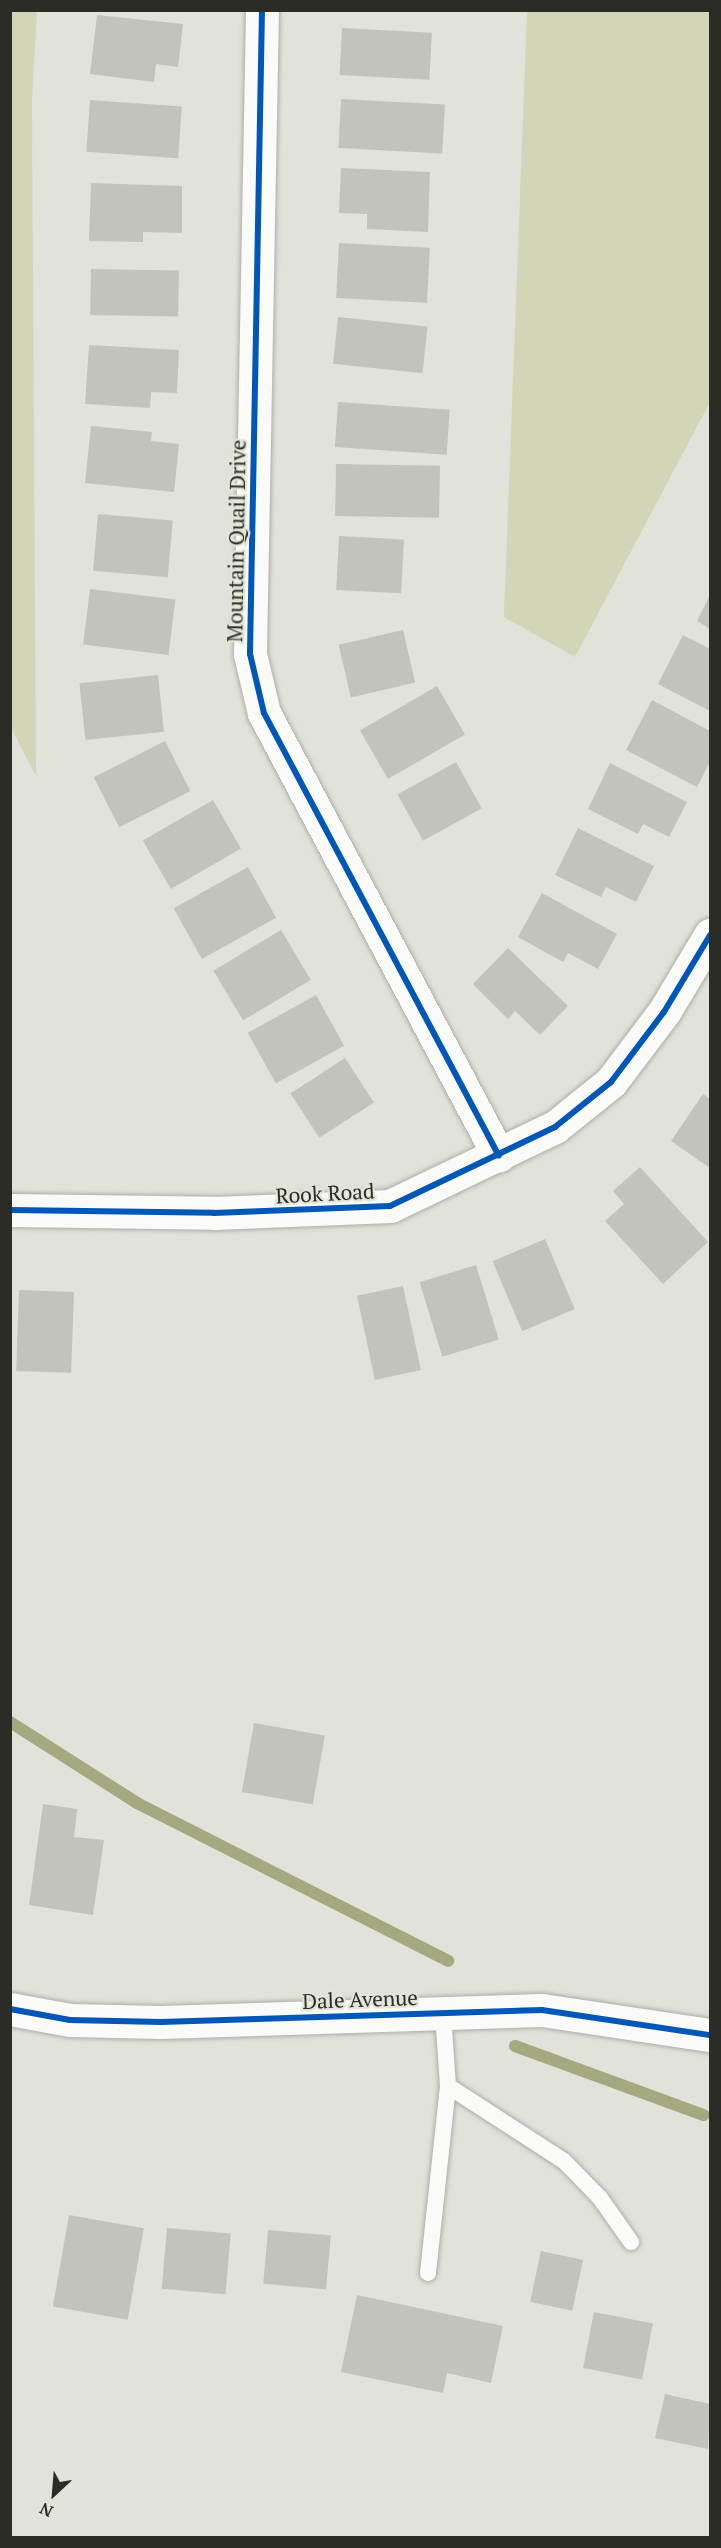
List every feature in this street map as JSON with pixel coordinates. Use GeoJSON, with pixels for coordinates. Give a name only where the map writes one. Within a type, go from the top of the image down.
{"type":"FeatureCollection","features":[{"type":"Feature","properties":{"kind":"street","name":"Mountain Quail Drive"},"geometry":{"type":"LineString","coordinates":[[262,10],[249,654],[264,713],[499,1156]]}},
{"type":"Feature","properties":{"kind":"street","name":"Rook Road"},"geometry":{"type":"LineString","coordinates":[[10,1210],[214,1214],[390,1206],[499,1156],[555,1127],[611,1082],[664,1012],[711,935]]}},
{"type":"Feature","properties":{"kind":"street","name":"Dale Avenue"},"geometry":{"type":"LineString","coordinates":[[10,2009],[70,2020],[161,2022],[542,2010],[711,2035]]}},
{"type":"Feature","properties":{"kind":"lane"},"geometry":{"type":"LineString","coordinates":[[428,2272],[448,2086],[443,2013]]}},
{"type":"Feature","properties":{"kind":"lane"},"geometry":{"type":"LineString","coordinates":[[448,2086],[564,2161],[600,2198],[631,2242]]}},
{"type":"Feature","properties":{"kind":"green space"},"geometry":{"type":"Polygon","coordinates":[[[37,10],[32,100],[36,776],[10,726],[10,11],[37,10]]]}},
{"type":"Feature","properties":{"kind":"green space"},"geometry":{"type":"Polygon","coordinates":[[[527,11],[710,11],[710,402],[575,657],[504,617],[527,11]]]}},
{"type":"Feature","properties":{"kind":"building"},"geometry":{"type":"Polygon","coordinates":[[[97,15],[183,24],[178,67],[156,64],[154,82],[90,74],[97,15]]]}},
{"type":"Feature","properties":{"kind":"building"},"geometry":{"type":"Polygon","coordinates":[[[342,28],[432,33],[429,80],[340,75],[342,28]]]}},
{"type":"Feature","properties":{"kind":"building"},"geometry":{"type":"Polygon","coordinates":[[[341,99],[445,104],[442,153],[338,148],[341,99]]]}},
{"type":"Feature","properties":{"kind":"building"},"geometry":{"type":"Polygon","coordinates":[[[90,100],[182,106],[178,158],[86,152],[90,100]]]}},
{"type":"Feature","properties":{"kind":"building"},"geometry":{"type":"Polygon","coordinates":[[[341,168],[430,172],[428,232],[367,229],[367,214],[339,213],[341,168]]]}},
{"type":"Feature","properties":{"kind":"building"},"geometry":{"type":"Polygon","coordinates":[[[91,183],[182,186],[182,233],[143,232],[143,242],[89,241],[91,183]]]}},
{"type":"Feature","properties":{"kind":"building"},"geometry":{"type":"Polygon","coordinates":[[[339,243],[430,248],[427,303],[336,298],[339,243]]]}},
{"type":"Feature","properties":{"kind":"building"},"geometry":{"type":"Polygon","coordinates":[[[91,269],[179,271],[178,317],[90,315],[91,269]]]}},
{"type":"Feature","properties":{"kind":"building"},"geometry":{"type":"Polygon","coordinates":[[[338,317],[428,326],[423,373],[333,364],[338,317]]]}},
{"type":"Feature","properties":{"kind":"building"},"geometry":{"type":"Polygon","coordinates":[[[89,345],[179,350],[177,393],[151,392],[150,408],[85,404],[89,345]]]}},
{"type":"Feature","properties":{"kind":"building"},"geometry":{"type":"Polygon","coordinates":[[[338,402],[450,410],[447,455],[335,447],[338,402]]]}},
{"type":"Feature","properties":{"kind":"building"},"geometry":{"type":"Polygon","coordinates":[[[91,426],[152,432],[151,441],[179,444],[174,492],[85,483],[91,426]]]}},
{"type":"Feature","properties":{"kind":"building"},"geometry":{"type":"Polygon","coordinates":[[[336,464],[440,466],[439,518],[335,516],[336,464]]]}},
{"type":"Feature","properties":{"kind":"building"},"geometry":{"type":"Polygon","coordinates":[[[98,514],[173,521],[168,577],[93,571],[98,514]]]}},
{"type":"Feature","properties":{"kind":"building"},"geometry":{"type":"Polygon","coordinates":[[[339,536],[404,539],[401,593],[336,590],[339,536]]]}},
{"type":"Feature","properties":{"kind":"building"},"geometry":{"type":"Polygon","coordinates":[[[90,589],[175,599],[169,655],[83,645],[90,589]]]}},
{"type":"Feature","properties":{"kind":"building"},"geometry":{"type":"Polygon","coordinates":[[[710,595],[710,629],[697,621],[710,595]]]}},
{"type":"Feature","properties":{"kind":"building"},"geometry":{"type":"Polygon","coordinates":[[[403,630],[415,683],[351,697],[339,645],[403,630]]]}},
{"type":"Feature","properties":{"kind":"building"},"geometry":{"type":"Polygon","coordinates":[[[683,635],[710,649],[710,711],[658,684],[683,635]]]}},
{"type":"Feature","properties":{"kind":"building"},"geometry":{"type":"Polygon","coordinates":[[[158,675],[164,732],[85,740],[79,683],[158,675]]]}},
{"type":"Feature","properties":{"kind":"building"},"geometry":{"type":"Polygon","coordinates":[[[437,686],[465,734],[388,779],[360,730],[437,686]]]}},
{"type":"Feature","properties":{"kind":"building"},"geometry":{"type":"Polygon","coordinates":[[[652,700],[710,731],[710,762],[697,787],[626,750],[652,700]]]}},
{"type":"Feature","properties":{"kind":"building"},"geometry":{"type":"Polygon","coordinates":[[[165,741],[190,791],[119,827],[94,777],[165,741]]]}},
{"type":"Feature","properties":{"kind":"building"},"geometry":{"type":"Polygon","coordinates":[[[456,762],[482,808],[423,841],[397,794],[456,762]]]}},
{"type":"Feature","properties":{"kind":"building"},"geometry":{"type":"Polygon","coordinates":[[[610,763],[687,802],[669,837],[643,824],[638,834],[588,809],[610,763]]]}},
{"type":"Feature","properties":{"kind":"building"},"geometry":{"type":"Polygon","coordinates":[[[213,800],[241,848],[171,889],[143,840],[213,800]]]}},
{"type":"Feature","properties":{"kind":"building"},"geometry":{"type":"Polygon","coordinates":[[[578,828],[654,866],[636,902],[606,887],[601,897],[555,875],[578,828]]]}},
{"type":"Feature","properties":{"kind":"building"},"geometry":{"type":"Polygon","coordinates":[[[248,867],[276,918],[202,959],[174,908],[248,867]]]}},
{"type":"Feature","properties":{"kind":"building"},"geometry":{"type":"Polygon","coordinates":[[[542,893],[617,934],[598,969],[568,953],[563,962],[518,937],[542,893]]]}},
{"type":"Feature","properties":{"kind":"building"},"geometry":{"type":"Polygon","coordinates":[[[281,930],[311,980],[243,1020],[213,971],[281,930]]]}},
{"type":"Feature","properties":{"kind":"building"},"geometry":{"type":"Polygon","coordinates":[[[508,948],[568,1006],[540,1035],[515,1011],[508,1019],[473,984],[508,948]]]}},
{"type":"Feature","properties":{"kind":"building"},"geometry":{"type":"Polygon","coordinates":[[[316,995],[344,1046],[276,1084],[248,1033],[316,995]]]}},
{"type":"Feature","properties":{"kind":"building"},"geometry":{"type":"Polygon","coordinates":[[[345,1058],[374,1102],[319,1138],[290,1093],[345,1058]]]}},
{"type":"Feature","properties":{"kind":"building"},"geometry":{"type":"Polygon","coordinates":[[[703,1094],[710,1099],[710,1168],[671,1141],[703,1094]]]}},
{"type":"Feature","properties":{"kind":"building"},"geometry":{"type":"Polygon","coordinates":[[[640,1167],[708,1242],[663,1284],[605,1221],[624,1204],[613,1191],[640,1167]]]}},
{"type":"Feature","properties":{"kind":"building"},"geometry":{"type":"Polygon","coordinates":[[[545,1239],[575,1309],[522,1331],[493,1261],[545,1239]]]}},
{"type":"Feature","properties":{"kind":"building"},"geometry":{"type":"Polygon","coordinates":[[[476,1265],[499,1340],[442,1357],[420,1282],[476,1265]]]}},
{"type":"Feature","properties":{"kind":"building"},"geometry":{"type":"Polygon","coordinates":[[[403,1286],[421,1370],[375,1380],[357,1296],[403,1286]]]}},
{"type":"Feature","properties":{"kind":"building"},"geometry":{"type":"Polygon","coordinates":[[[19,1290],[74,1292],[71,1373],[16,1371],[19,1290]]]}},
{"type":"Feature","properties":{"kind":"building"},"geometry":{"type":"Polygon","coordinates":[[[254,1723],[325,1736],[313,1804],[242,1792],[254,1723]]]}},
{"type":"Feature","properties":{"kind":"building"},"geometry":{"type":"Polygon","coordinates":[[[43,1804],[77,1809],[74,1837],[104,1840],[93,1915],[29,1905],[43,1804]]]}},
{"type":"Feature","properties":{"kind":"building"},"geometry":{"type":"Polygon","coordinates":[[[69,2215],[144,2228],[128,2320],[53,2307],[69,2215]]]}},
{"type":"Feature","properties":{"kind":"building"},"geometry":{"type":"Polygon","coordinates":[[[167,2228],[231,2234],[225,2294],[162,2289],[167,2228]]]}},
{"type":"Feature","properties":{"kind":"building"},"geometry":{"type":"Polygon","coordinates":[[[268,2230],[331,2235],[326,2289],[263,2284],[268,2230]]]}},
{"type":"Feature","properties":{"kind":"building"},"geometry":{"type":"Polygon","coordinates":[[[541,2251],[583,2260],[572,2311],[530,2302],[541,2251]]]}},
{"type":"Feature","properties":{"kind":"building"},"geometry":{"type":"Polygon","coordinates":[[[357,2295],[503,2326],[491,2383],[447,2373],[443,2393],[341,2372],[357,2295]]]}},
{"type":"Feature","properties":{"kind":"building"},"geometry":{"type":"Polygon","coordinates":[[[594,2312],[653,2323],[642,2379],[583,2368],[594,2312]]]}},
{"type":"Feature","properties":{"kind":"building"},"geometry":{"type":"Polygon","coordinates":[[[665,2394],[710,2404],[708,2449],[655,2438],[665,2394]]]}},
{"type":"Feature","properties":{"kind":"waterway"},"geometry":{"type":"LineString","coordinates":[[10,1722],[137,1803],[448,1961]]}},
{"type":"Feature","properties":{"kind":"waterway"},"geometry":{"type":"LineString","coordinates":[[515,2046],[704,2115]]}},
{"type":"Feature","properties":{"kind":"cycle path"},"geometry":{"type":"LineString","coordinates":[[262,10],[250,654],[264,713],[499,1156]]}},
{"type":"Feature","properties":{"kind":"cycle path"},"geometry":{"type":"LineString","coordinates":[[10,1210],[214,1213],[390,1206],[555,1127],[611,1082],[664,1012],[710,935]]}},
{"type":"Feature","properties":{"kind":"cycle path"},"geometry":{"type":"LineString","coordinates":[[10,2009],[70,2020],[161,2022],[542,2010],[710,2035]]}}]}
